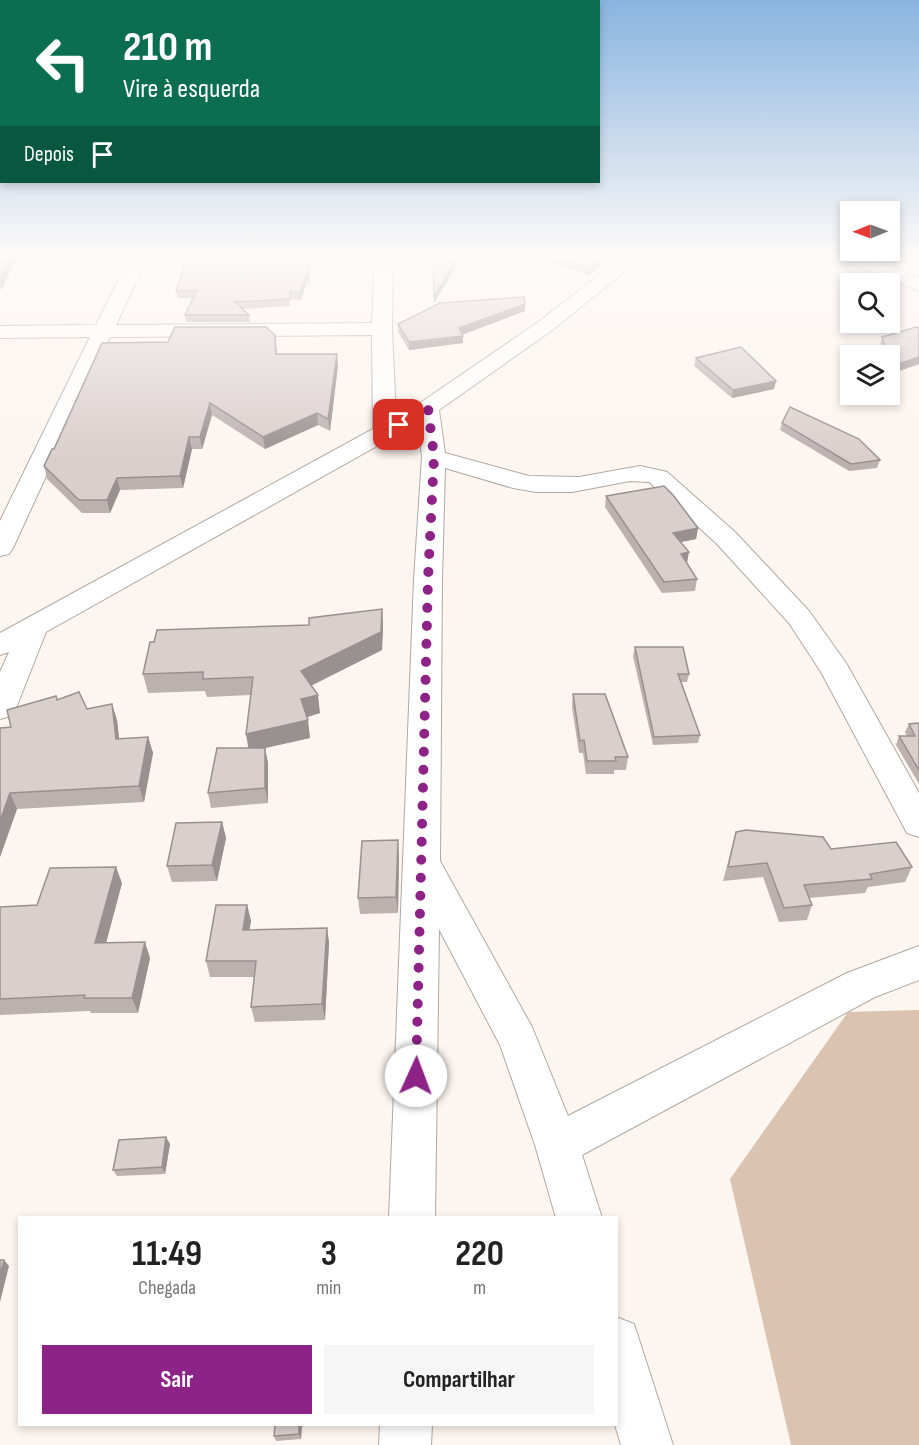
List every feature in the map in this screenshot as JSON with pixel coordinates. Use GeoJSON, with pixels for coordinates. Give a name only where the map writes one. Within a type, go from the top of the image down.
{"type":"FeatureCollection","features":[{"type":"Feature","properties":{"kind":"street"},"geometry":{"type":"LineString","coordinates":[[0,548],[107,323]]}},
{"type":"Feature","properties":{"kind":"street"},"geometry":{"type":"LineString","coordinates":[[382,323],[385,433]]}},
{"type":"Feature","properties":{"kind":"street"},"geometry":{"type":"LineString","coordinates":[[0,645],[428,408],[549,323]]}},
{"type":"Feature","properties":{"kind":"street"},"geometry":{"type":"LineString","coordinates":[[0,332],[382,329]]}},
{"type":"Feature","properties":{"kind":"street"},"geometry":{"type":"LineString","coordinates":[[412,1216],[428,579],[434,457],[428,408]]}},
{"type":"Feature","properties":{"kind":"street"},"geometry":{"type":"LineString","coordinates":[[434,457],[522,483],[582,484],[644,473],[658,477],[726,538],[799,617],[835,670],[919,824]]}},
{"type":"Feature","properties":{"kind":"street"},"geometry":{"type":"LineString","coordinates":[[0,708],[35,624]]}},
{"type":"Feature","properties":{"kind":"street"},"geometry":{"type":"LineString","coordinates":[[422,862],[518,1040],[557,1145],[578,1216]]}},
{"type":"Feature","properties":{"kind":"street"},"geometry":{"type":"LineString","coordinates":[[557,1145],[861,985],[919,963]]}},
{"type":"Feature","properties":{"kind":"street"},"geometry":{"type":"LineString","coordinates":[[618,1349],[647,1445]]}},
{"type":"Feature","properties":{"kind":"street"},"geometry":{"type":"LineString","coordinates":[[405,1445],[406,1426]]}},
{"type":"Feature","properties":{"kind":"shaded area"},"geometry":{"type":"Polygon","coordinates":[[[919,1010],[919,1445],[791,1445],[730,1179],[848,1012],[919,1010]]]}},
{"type":"Feature","properties":{"kind":"building"},"geometry":{"type":"Polygon","coordinates":[[[472,323],[459,328],[463,336],[409,342],[398,324],[472,323]]]}},
{"type":"Feature","properties":{"kind":"building"},"geometry":{"type":"Polygon","coordinates":[[[175,327],[266,327],[275,335],[276,354],[337,354],[328,419],[317,413],[263,437],[210,403],[200,437],[189,437],[180,476],[117,478],[107,500],[79,500],[44,466],[102,343],[168,342],[175,327]]]}},
{"type":"Feature","properties":{"kind":"building"},"geometry":{"type":"Polygon","coordinates":[[[919,328],[919,357],[900,363],[900,345],[885,345],[882,337],[919,328]]]}},
{"type":"Feature","properties":{"kind":"building"},"geometry":{"type":"Polygon","coordinates":[[[741,347],[776,381],[733,390],[696,358],[741,347]]]}},
{"type":"Feature","properties":{"kind":"building"},"geometry":{"type":"Polygon","coordinates":[[[790,407],[859,439],[880,460],[851,464],[782,423],[790,407]]]}},
{"type":"Feature","properties":{"kind":"building"},"geometry":{"type":"Polygon","coordinates":[[[664,486],[698,528],[673,533],[689,552],[681,554],[697,579],[664,582],[606,496],[664,486]]]}},
{"type":"Feature","properties":{"kind":"building"},"geometry":{"type":"Polygon","coordinates":[[[382,609],[381,632],[301,671],[318,695],[301,699],[308,720],[246,734],[253,677],[203,679],[203,672],[143,674],[150,642],[154,642],[157,630],[309,625],[309,618],[382,609]]]}},
{"type":"Feature","properties":{"kind":"building"},"geometry":{"type":"Polygon","coordinates":[[[635,647],[683,647],[689,674],[678,674],[700,735],[654,737],[635,647]]]}},
{"type":"Feature","properties":{"kind":"building"},"geometry":{"type":"Polygon","coordinates":[[[79,692],[87,709],[112,704],[116,739],[148,737],[139,786],[10,793],[0,821],[0,728],[11,727],[7,710],[56,696],[57,700],[79,692]]]}},
{"type":"Feature","properties":{"kind":"building"},"geometry":{"type":"Polygon","coordinates":[[[573,694],[605,694],[628,757],[615,757],[616,761],[587,761],[584,740],[580,741],[573,694]]]}},
{"type":"Feature","properties":{"kind":"building"},"geometry":{"type":"Polygon","coordinates":[[[919,723],[919,770],[899,736],[915,736],[909,724],[919,723]]]}},
{"type":"Feature","properties":{"kind":"building"},"geometry":{"type":"Polygon","coordinates":[[[217,748],[265,748],[265,788],[208,793],[217,748]]]}},
{"type":"Feature","properties":{"kind":"building"},"geometry":{"type":"Polygon","coordinates":[[[222,822],[212,865],[167,866],[176,823],[222,822]]]}},
{"type":"Feature","properties":{"kind":"building"},"geometry":{"type":"Polygon","coordinates":[[[746,830],[823,837],[831,849],[896,842],[912,867],[870,874],[872,879],[804,885],[812,905],[784,908],[767,863],[728,867],[736,832],[746,830]]]}},
{"type":"Feature","properties":{"kind":"building"},"geometry":{"type":"Polygon","coordinates":[[[398,840],[396,897],[358,898],[362,841],[398,840]]]}},
{"type":"Feature","properties":{"kind":"building"},"geometry":{"type":"Polygon","coordinates":[[[116,867],[95,943],[145,942],[132,998],[84,998],[85,995],[0,999],[0,907],[37,905],[50,868],[116,867]]]}},
{"type":"Feature","properties":{"kind":"building"},"geometry":{"type":"Polygon","coordinates":[[[216,905],[247,905],[243,930],[327,928],[322,1004],[251,1007],[256,961],[206,961],[216,905]]]}},
{"type":"Feature","properties":{"kind":"building"},"geometry":{"type":"Polygon","coordinates":[[[166,1137],[162,1167],[113,1170],[119,1140],[166,1137]]]}},
{"type":"Feature","properties":{"kind":"building"},"geometry":{"type":"Polygon","coordinates":[[[0,1260],[4,1260],[0,1275],[0,1260]]]}},
{"type":"Feature","properties":{"kind":"building"},"geometry":{"type":"Polygon","coordinates":[[[275,1426],[299,1426],[299,1434],[274,1436],[275,1426]]]}},
{"type":"Feature","properties":{"kind":"route"},"geometry":{"type":"LineString","coordinates":[[399,425],[428,408],[434,457],[428,579],[416,1076]]}}]}
